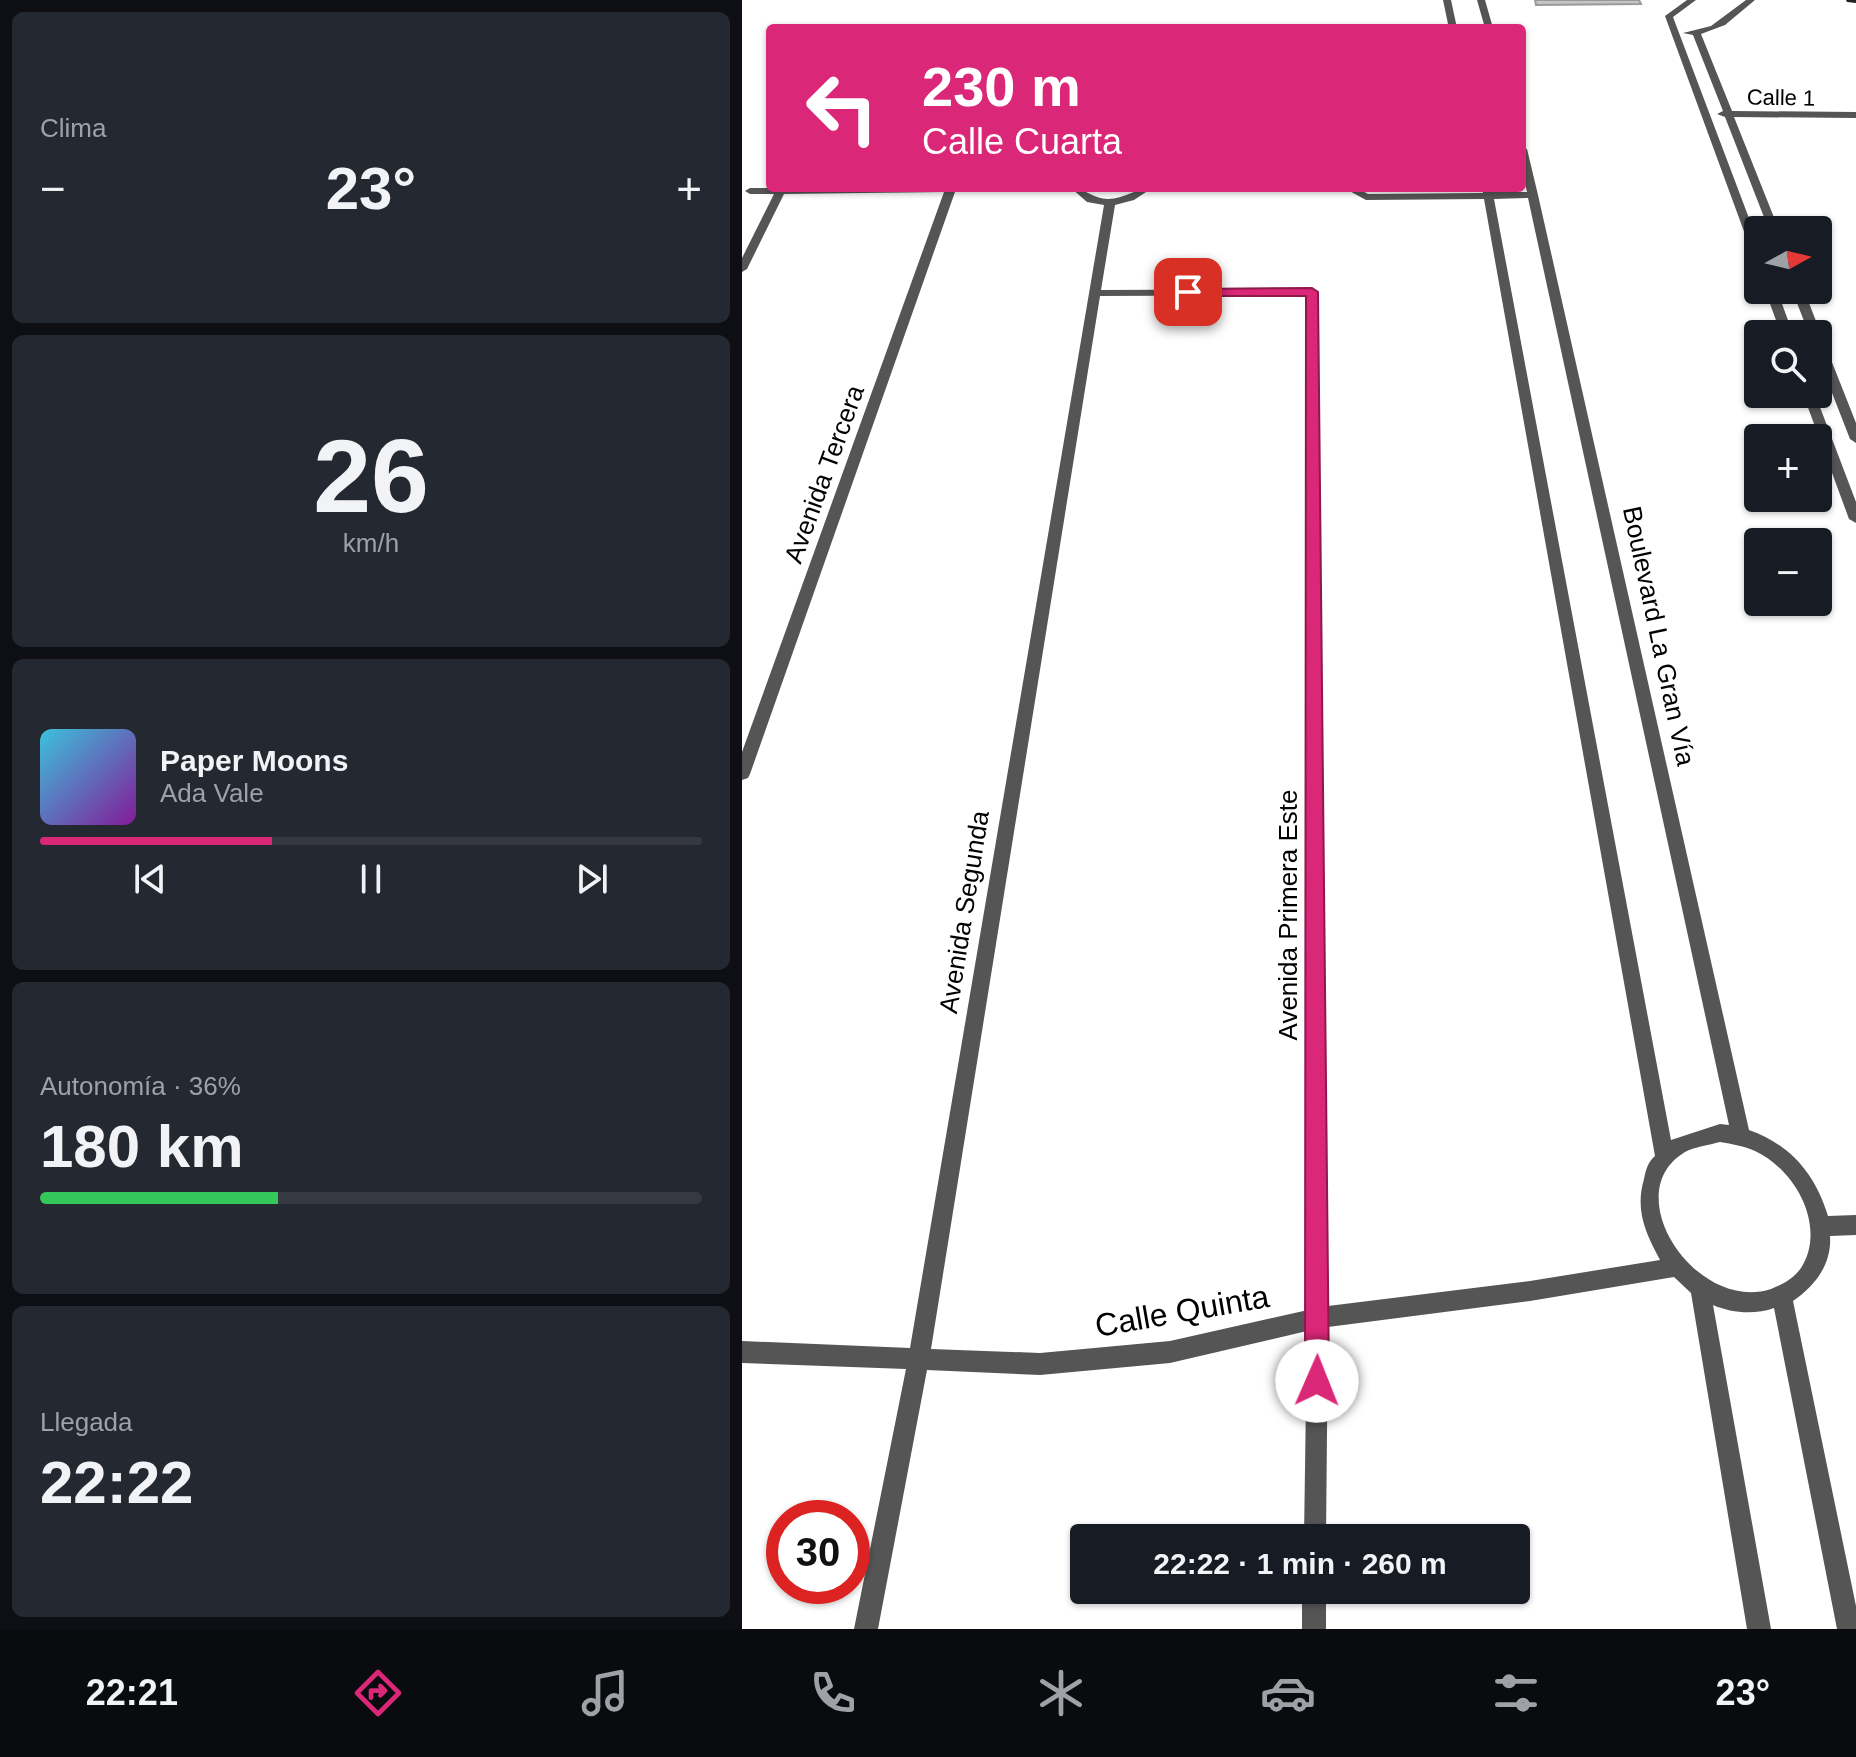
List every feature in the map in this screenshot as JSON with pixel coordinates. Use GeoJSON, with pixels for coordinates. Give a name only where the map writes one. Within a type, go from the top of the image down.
{"type":"FeatureCollection","features":[{"type":"Feature","properties":{"kind":"street"},"geometry":{"type":"LineString","coordinates":[[1447,0],[1452,24]]}},
{"type":"Feature","properties":{"kind":"street"},"geometry":{"type":"LineString","coordinates":[[1481,0],[1488,24]]}},
{"type":"Feature","properties":{"kind":"street"},"geometry":{"type":"LineString","coordinates":[[1692,0],[1669,16],[1678,33],[1744,218]]}},
{"type":"Feature","properties":{"kind":"street"},"geometry":{"type":"LineString","coordinates":[[1678,33],[1697,34],[1721,25],[1751,0]]}},
{"type":"Feature","properties":{"kind":"street"},"geometry":{"type":"LineString","coordinates":[[1697,34],[1769,216]]}},
{"type":"Feature","properties":{"kind":"street","name":"Calle 1"},"geometry":{"type":"LineString","coordinates":[[1705,114],[1856,115]]}},
{"type":"Feature","properties":{"kind":"street","name":"Boulevard La Gran Vía"},"geometry":{"type":"LineString","coordinates":[[1526,169],[1741,1135]]}},
{"type":"Feature","properties":{"kind":"street"},"geometry":{"type":"LineString","coordinates":[[750,191],[766,191]]}},
{"type":"Feature","properties":{"kind":"street"},"geometry":{"type":"LineString","coordinates":[[742,269],[780,192]]}},
{"type":"Feature","properties":{"kind":"street","name":"Avenida Tercera"},"geometry":{"type":"LineString","coordinates":[[742,774],[949,192]]}},
{"type":"Feature","properties":{"kind":"street"},"geometry":{"type":"LineString","coordinates":[[1081,192],[1089,199],[1110,202],[1132,198],[1141,192]]}},
{"type":"Feature","properties":{"kind":"street"},"geometry":{"type":"LineString","coordinates":[[1357,192],[1366,197],[1488,192],[1533,195]]}},
{"type":"Feature","properties":{"kind":"street"},"geometry":{"type":"LineString","coordinates":[[1488,192],[1664,1155]]}},
{"type":"Feature","properties":{"kind":"street","name":"Avenida Segunda"},"geometry":{"type":"LineString","coordinates":[[866,1629],[919,1358],[1110,202]]}},
{"type":"Feature","properties":{"kind":"street","name":"Avenida Primera Este"},"geometry":{"type":"LineString","coordinates":[[1095,293],[1312,292],[1318,1318],[1315,1524]]}},
{"type":"Feature","properties":{"kind":"street"},"geometry":{"type":"LineString","coordinates":[[1832,378],[1856,439]]}},
{"type":"Feature","properties":{"kind":"street"},"geometry":{"type":"LineString","coordinates":[[1814,408],[1856,519]]}},
{"type":"Feature","properties":{"kind":"street"},"geometry":{"type":"LineString","coordinates":[[1699,1135],[1741,1135],[1764,1145],[1785,1160],[1803,1179],[1815,1202],[1821,1226],[1820,1249],[1813,1270],[1800,1287],[1782,1298],[1755,1303],[1727,1300],[1700,1287],[1676,1267],[1660,1245],[1650,1221],[1648,1196],[1653,1174],[1664,1155],[1679,1142],[1699,1135]]}},
{"type":"Feature","properties":{"kind":"street"},"geometry":{"type":"LineString","coordinates":[[1821,1226],[1856,1225]]}},
{"type":"Feature","properties":{"kind":"street","name":"Calle Quinta"},"geometry":{"type":"LineString","coordinates":[[742,1352],[1040,1364],[1170,1352],[1318,1318],[1530,1291],[1676,1267]]}},
{"type":"Feature","properties":{"kind":"street"},"geometry":{"type":"LineString","coordinates":[[1700,1287],[1759,1629]]}},
{"type":"Feature","properties":{"kind":"street"},"geometry":{"type":"LineString","coordinates":[[1782,1298],[1849,1629]]}},
{"type":"Feature","properties":{"kind":"street"},"geometry":{"type":"LineString","coordinates":[[1314,1604],[1314,1629]]}},
{"type":"Feature","properties":{"kind":"building"},"geometry":{"type":"Polygon","coordinates":[[[1535,0],[1639,0],[1641,4],[1536,5],[1535,0]]]}},
{"type":"Feature","properties":{"kind":"route"},"geometry":{"type":"LineString","coordinates":[[1188,292],[1312,292],[1317,1381]]}}]}
